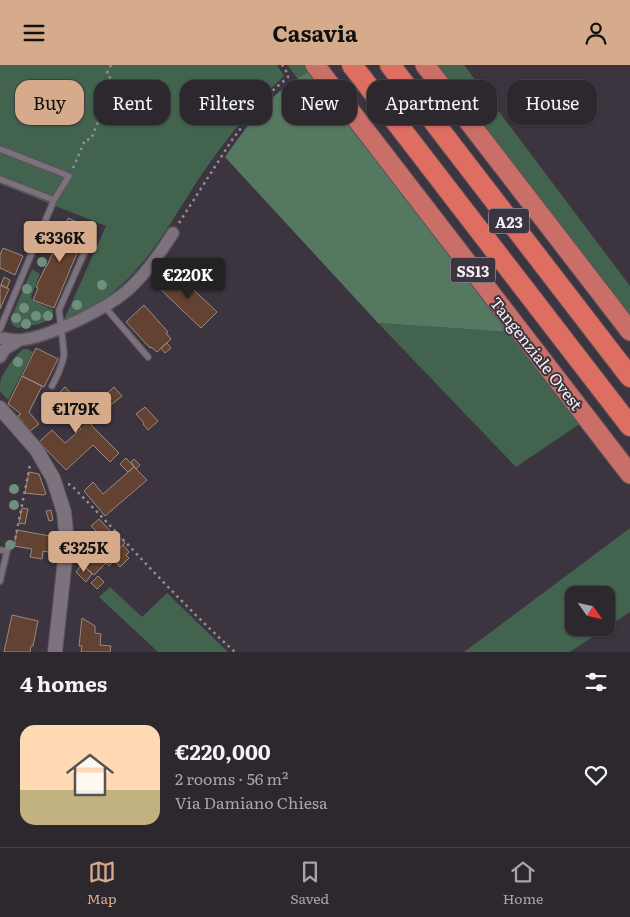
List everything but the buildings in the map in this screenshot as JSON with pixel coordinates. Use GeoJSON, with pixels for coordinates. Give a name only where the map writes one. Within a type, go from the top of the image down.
{"type":"FeatureCollection","features":[{"type":"Feature","properties":{"kind":"highway","name":"Tangenziale Ovest"},"geometry":{"type":"LineString","coordinates":[[315,65],[630,475]]}},
{"type":"Feature","properties":{"kind":"highway","name":"A23"},"geometry":{"type":"LineString","coordinates":[[352,65],[630,426]]}},
{"type":"Feature","properties":{"kind":"highway","name":"A23"},"geometry":{"type":"LineString","coordinates":[[390,65],[630,377]]}},
{"type":"Feature","properties":{"kind":"highway"},"geometry":{"type":"LineString","coordinates":[[426,65],[630,331]]}},
{"type":"Feature","properties":{"kind":"street"},"geometry":{"type":"LineString","coordinates":[[0,357],[6,349],[20,340],[81,319],[129,289],[155,261],[173,233]]}},
{"type":"Feature","properties":{"kind":"street"},"geometry":{"type":"LineString","coordinates":[[0,338],[20,340]]}},
{"type":"Feature","properties":{"kind":"street"},"geometry":{"type":"LineString","coordinates":[[0,408],[34,446],[53,478],[64,512],[67,541],[55,652]]}},
{"type":"Feature","properties":{"kind":"lane"},"geometry":{"type":"LineString","coordinates":[[0,149],[69,176],[54,200],[0,329]]}},
{"type":"Feature","properties":{"kind":"lane"},"geometry":{"type":"LineString","coordinates":[[0,179],[54,200]]}},
{"type":"Feature","properties":{"kind":"lane"},"geometry":{"type":"LineString","coordinates":[[52,386],[64,355],[59,311],[93,233]]}},
{"type":"Feature","properties":{"kind":"lane"},"geometry":{"type":"LineString","coordinates":[[104,306],[148,357]]}},
{"type":"Feature","properties":{"kind":"lane"},"geometry":{"type":"LineString","coordinates":[[0,550],[7,551],[0,581]]}},
{"type":"Feature","properties":{"kind":"path"},"geometry":{"type":"LineString","coordinates":[[111,65],[107,73],[111,80]]}},
{"type":"Feature","properties":{"kind":"path"},"geometry":{"type":"LineString","coordinates":[[173,233],[232,140],[247,120],[288,77],[282,65]]}},
{"type":"Feature","properties":{"kind":"path"},"geometry":{"type":"LineString","coordinates":[[69,176],[85,140],[91,139],[97,125]]}},
{"type":"Feature","properties":{"kind":"path"},"geometry":{"type":"LineString","coordinates":[[7,551],[13,549],[34,446]]}},
{"type":"Feature","properties":{"kind":"path"},"geometry":{"type":"LineString","coordinates":[[53,478],[72,485],[151,570],[235,652]]}},
{"type":"Feature","properties":{"kind":"green space"},"geometry":{"type":"Polygon","coordinates":[[[0,65],[277,65],[284,76],[272,88],[272,80],[180,80],[180,125],[239,125],[201,176],[156,245],[135,271],[106,297],[63,322],[106,226],[0,184],[0,65]]]}},
{"type":"Feature","properties":{"kind":"green space"},"geometry":{"type":"Polygon","coordinates":[[[287,65],[306,65],[310,71],[298,79],[287,65]]]}},
{"type":"Feature","properties":{"kind":"green space"},"geometry":{"type":"Polygon","coordinates":[[[436,65],[464,65],[475,80],[448,80],[436,65]]]}},
{"type":"Feature","properties":{"kind":"green space"},"geometry":{"type":"Polygon","coordinates":[[[310,71],[317,80],[296,80],[310,71]]]}},
{"type":"Feature","properties":{"kind":"green space"},"geometry":{"type":"Polygon","coordinates":[[[282,90],[282,125],[352,125],[511,332],[378,323],[225,157],[249,125],[272,125],[272,99],[282,90]]]}},
{"type":"Feature","properties":{"kind":"green space"},"geometry":{"type":"Polygon","coordinates":[[[497,109],[507,125],[509,125],[630,286],[630,317],[482,125],[497,125],[497,109]]]}},
{"type":"Feature","properties":{"kind":"green space"},"geometry":{"type":"Polygon","coordinates":[[[32,269],[40,274],[31,297],[32,300],[53,310],[53,318],[39,324],[18,328],[12,324],[11,318],[32,269]]]}},
{"type":"Feature","properties":{"kind":"green space"},"geometry":{"type":"Polygon","coordinates":[[[378,323],[511,332],[581,423],[516,467],[378,323]]]}},
{"type":"Feature","properties":{"kind":"green space"},"geometry":{"type":"Polygon","coordinates":[[[23,349],[33,352],[8,400],[0,391],[1,379],[10,363],[23,349]]]}},
{"type":"Feature","properties":{"kind":"green space"},"geometry":{"type":"Polygon","coordinates":[[[630,528],[630,612],[615,622],[615,586],[565,586],[565,636],[594,636],[570,652],[464,652],[630,528]]]}},
{"type":"Feature","properties":{"kind":"green space"},"geometry":{"type":"Polygon","coordinates":[[[110,587],[142,617],[167,593],[228,652],[158,652],[99,597],[110,587]]]}}]}
